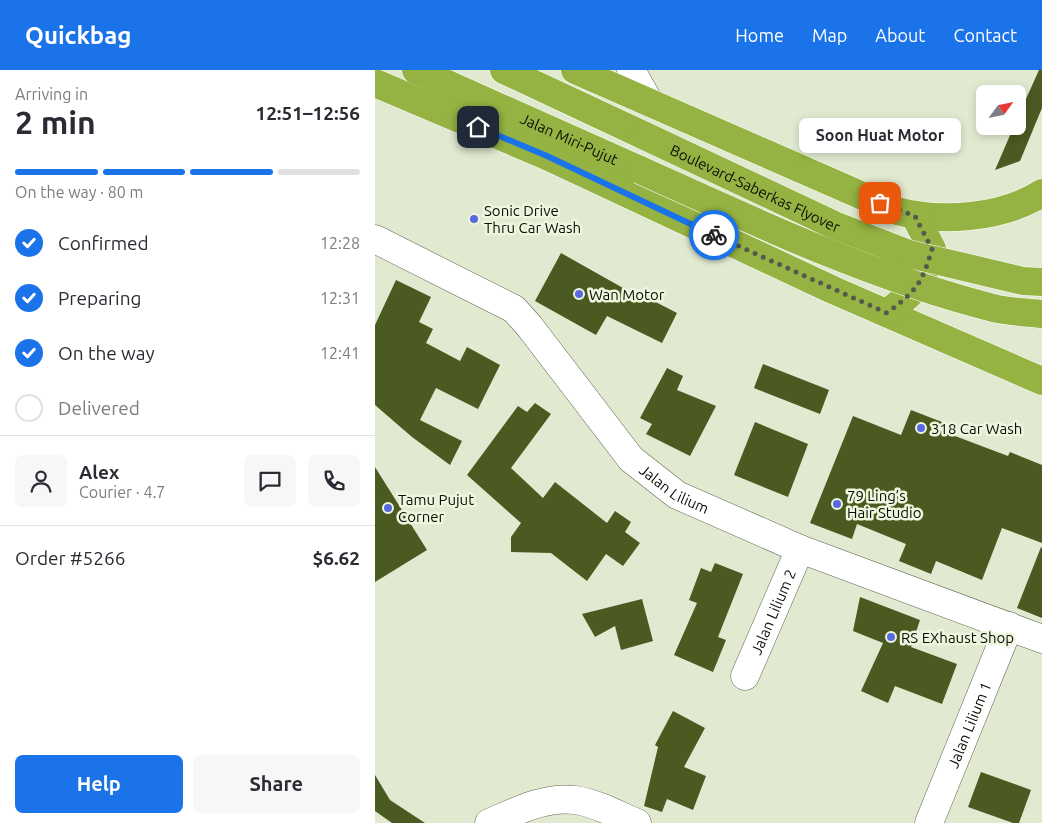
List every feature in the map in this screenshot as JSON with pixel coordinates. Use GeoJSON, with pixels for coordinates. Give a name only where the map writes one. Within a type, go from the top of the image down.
{"type":"FeatureCollection","features":[{"type":"Feature","properties":{"kind":"highway","name":"Jalan Miri-Pujut"},"geometry":{"type":"LineString","coordinates":[[416,70],[640,170]]}},
{"type":"Feature","properties":{"kind":"highway","name":"Boulevard-Saberkas Flyover"},"geometry":{"type":"LineString","coordinates":[[504,70],[834,225],[909,254],[1023,281],[1042,282]]}},
{"type":"Feature","properties":{"kind":"highway"},"geometry":{"type":"LineString","coordinates":[[575,70],[897,211],[915,216],[955,218],[1024,204],[1042,193]]}},
{"type":"Feature","properties":{"kind":"highway"},"geometry":{"type":"LineString","coordinates":[[375,83],[547,156],[833,290],[1042,381]]}},
{"type":"Feature","properties":{"kind":"highway","name":"Boulevard-Saberkas Flyover"},"geometry":{"type":"LineString","coordinates":[[640,170],[763,226],[915,284],[995,308],[1042,314]]}},
{"type":"Feature","properties":{"kind":"highway"},"geometry":{"type":"LineString","coordinates":[[887,313],[913,294],[926,270],[932,249],[915,216]]}},
{"type":"Feature","properties":{"kind":"street"},"geometry":{"type":"LineString","coordinates":[[631,70],[649,102]]}},
{"type":"Feature","properties":{"kind":"street","name":"Jalan Lilium"},"geometry":{"type":"LineString","coordinates":[[375,239],[514,309],[530,326],[631,459],[677,495],[800,549],[1042,639]]}},
{"type":"Feature","properties":{"kind":"street","name":"Jalan Lilium 2"},"geometry":{"type":"LineString","coordinates":[[745,676],[800,549]]}},
{"type":"Feature","properties":{"kind":"street","name":"Jalan Lilium 1"},"geometry":{"type":"LineString","coordinates":[[929,823],[1009,626]]}},
{"type":"Feature","properties":{"kind":"street"},"geometry":{"type":"LineString","coordinates":[[489,823],[536,805],[551,801],[575,800],[637,823]]}},
{"type":"Feature","properties":{"kind":"building"},"geometry":{"type":"Polygon","coordinates":[[[1039,70],[1042,70],[1042,108],[1020,161],[995,170],[1010,135],[1026,135],[1026,99],[1039,70]]]}},
{"type":"Feature","properties":{"kind":"building","name":"Wan Motor"},"geometry":{"type":"Polygon","coordinates":[[[561,253],[639,297],[640,294],[677,313],[662,343],[607,316],[596,335],[535,301],[561,253]]]}},
{"type":"Feature","properties":{"kind":"building"},"geometry":{"type":"Polygon","coordinates":[[[396,280],[431,297],[419,322],[433,329],[426,343],[460,361],[467,347],[500,365],[478,409],[436,388],[420,420],[462,441],[450,465],[412,437],[375,405],[375,325],[396,280]]]}},
{"type":"Feature","properties":{"kind":"building"},"geometry":{"type":"Polygon","coordinates":[[[763,364],[829,390],[820,414],[754,388],[763,364]]]}},
{"type":"Feature","properties":{"kind":"building"},"geometry":{"type":"Polygon","coordinates":[[[667,368],[683,376],[677,390],[716,406],[690,456],[646,434],[652,424],[640,418],[667,368]]]}},
{"type":"Feature","properties":{"kind":"building"},"geometry":{"type":"Polygon","coordinates":[[[535,403],[551,414],[511,468],[543,498],[555,482],[607,523],[615,511],[631,522],[625,532],[640,543],[623,566],[606,554],[587,581],[551,553],[511,552],[511,537],[521,523],[467,475],[518,406],[527,412],[535,403]]]}},
{"type":"Feature","properties":{"kind":"building"},"geometry":{"type":"Polygon","coordinates":[[[911,410],[942,422],[939,430],[1008,456],[1010,452],[1042,465],[1042,543],[1002,528],[982,580],[936,561],[931,574],[899,561],[906,544],[857,524],[852,539],[810,523],[853,416],[901,435],[911,410]]]}},
{"type":"Feature","properties":{"kind":"building"},"geometry":{"type":"Polygon","coordinates":[[[755,422],[808,444],[788,497],[734,475],[755,422]]]}},
{"type":"Feature","properties":{"kind":"building","name":"Tamu Pujut Corner"},"geometry":{"type":"Polygon","coordinates":[[[375,467],[427,550],[375,582],[375,467]]]}},
{"type":"Feature","properties":{"kind":"building"},"geometry":{"type":"Polygon","coordinates":[[[1042,548],[1042,618],[1017,608],[1042,548]]]}},
{"type":"Feature","properties":{"kind":"building"},"geometry":{"type":"Polygon","coordinates":[[[715,563],[743,574],[718,637],[726,640],[713,672],[674,655],[697,603],[689,600],[701,568],[711,572],[715,563]]]}},
{"type":"Feature","properties":{"kind":"building"},"geometry":{"type":"Polygon","coordinates":[[[860,597],[920,620],[911,647],[957,664],[942,704],[895,686],[888,703],[861,691],[883,643],[853,631],[860,597]]]}},
{"type":"Feature","properties":{"kind":"building"},"geometry":{"type":"Polygon","coordinates":[[[642,599],[653,641],[621,650],[615,626],[595,637],[582,614],[642,599]]]}},
{"type":"Feature","properties":{"kind":"building"},"geometry":{"type":"Polygon","coordinates":[[[673,711],[705,728],[684,767],[706,776],[693,810],[667,799],[662,812],[644,806],[658,747],[655,745],[673,711]]]}},
{"type":"Feature","properties":{"kind":"building"},"geometry":{"type":"Polygon","coordinates":[[[981,772],[1031,790],[1019,823],[1013,823],[968,807],[981,772]]]}},
{"type":"Feature","properties":{"kind":"building"},"geometry":{"type":"Polygon","coordinates":[[[375,775],[390,800],[425,823],[392,823],[375,811],[375,775]]]}},
{"type":"Feature","properties":{"kind":"way so far"},"geometry":{"type":"LineString","coordinates":[[714,235],[887,313],[913,294],[926,270],[932,249],[915,216],[897,211],[880,203]]}},
{"type":"Feature","properties":{"kind":"place","name":"Soon Huat Motor"},"geometry":{"type":"Point","coordinates":[880,203]}},
{"type":"Feature","properties":{"kind":"place","name":"Sonic Drive Thru Car Wash"},"geometry":{"type":"Point","coordinates":[474,219]}},
{"type":"Feature","properties":{"kind":"place","name":"Wan Motor"},"geometry":{"type":"Point","coordinates":[579,294]}},
{"type":"Feature","properties":{"kind":"place","name":"318 Car Wash"},"geometry":{"type":"Point","coordinates":[921,428]}},
{"type":"Feature","properties":{"kind":"place","name":"79 Ling’s Hair Studio"},"geometry":{"type":"Point","coordinates":[837,504]}},
{"type":"Feature","properties":{"kind":"place","name":"Tamu Pujut Corner"},"geometry":{"type":"Point","coordinates":[388,508]}},
{"type":"Feature","properties":{"kind":"place","name":"RS EXhaust Shop"},"geometry":{"type":"Point","coordinates":[891,637]}},
{"type":"Feature","properties":{"kind":"route"},"geometry":{"type":"LineString","coordinates":[[478,127],[547,156],[714,235]]}}]}
